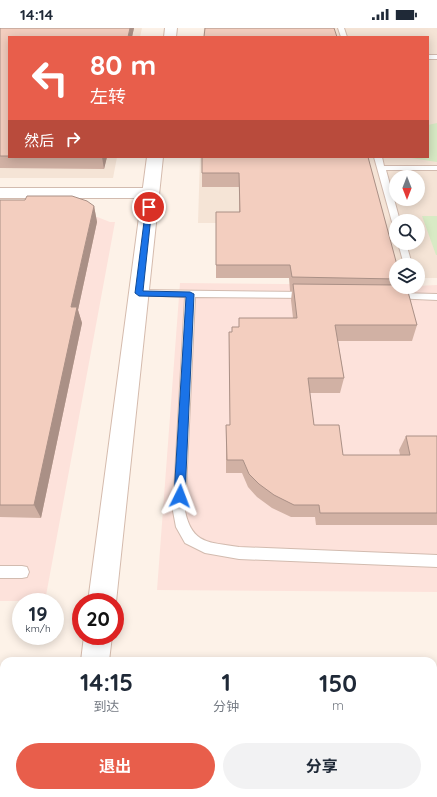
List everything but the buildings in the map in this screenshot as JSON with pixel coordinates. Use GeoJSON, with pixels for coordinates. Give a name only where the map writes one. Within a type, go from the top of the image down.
{"type":"FeatureCollection","features":[{"type":"Feature","properties":{"kind":"street"},"geometry":{"type":"LineString","coordinates":[[103,593],[155,158]]}},
{"type":"Feature","properties":{"kind":"street"},"geometry":{"type":"LineString","coordinates":[[0,193],[150,193]]}},
{"type":"Feature","properties":{"kind":"street"},"geometry":{"type":"LineString","coordinates":[[95,657],[97,645]]}},
{"type":"Feature","properties":{"kind":"lane"},"geometry":{"type":"LineString","coordinates":[[378,158],[394,214]]}},
{"type":"Feature","properties":{"kind":"lane"},"geometry":{"type":"LineString","coordinates":[[381,168],[437,168]]}},
{"type":"Feature","properties":{"kind":"lane"},"geometry":{"type":"LineString","coordinates":[[139,293],[318,296]]}},
{"type":"Feature","properties":{"kind":"lane"},"geometry":{"type":"LineString","coordinates":[[190,294],[179,511],[182,527],[190,539],[205,547],[239,553],[437,561]]}},
{"type":"Feature","properties":{"kind":"lane"},"geometry":{"type":"LineString","coordinates":[[389,296],[437,297]]}},
{"type":"Feature","properties":{"kind":"lane"},"geometry":{"type":"LineString","coordinates":[[0,572],[22,572]]}},
{"type":"Feature","properties":{"kind":"shaded area"},"geometry":{"type":"Polygon","coordinates":[[[0,28],[142,28],[140,36],[8,36],[8,158],[117,158],[113,178],[0,178],[0,28]]]}},
{"type":"Feature","properties":{"kind":"shaded area"},"geometry":{"type":"Polygon","coordinates":[[[204,28],[437,28],[437,278],[425,278],[425,258],[394,258],[391,250],[425,250],[425,214],[389,214],[389,244],[382,223],[198,223],[200,158],[429,158],[429,36],[203,36],[204,28]]]}},
{"type":"Feature","properties":{"kind":"shaded area"},"geometry":{"type":"Polygon","coordinates":[[[0,209],[77,209],[110,222],[115,222],[46,593],[12,593],[12,601],[0,601],[0,209]]]}},
{"type":"Feature","properties":{"kind":"shaded area"},"geometry":{"type":"Polygon","coordinates":[[[180,283],[389,285],[389,294],[425,294],[425,286],[437,285],[437,592],[157,590],[180,283]]]}},
{"type":"Feature","properties":{"kind":"green space"},"geometry":{"type":"Polygon","coordinates":[[[437,123],[437,162],[411,158],[429,158],[429,125],[437,123]]]}},
{"type":"Feature","properties":{"kind":"green space"},"geometry":{"type":"Polygon","coordinates":[[[425,216],[437,216],[436,255],[425,224],[425,216]]]}},
{"type":"Feature","properties":{"kind":"route"},"geometry":{"type":"LineString","coordinates":[[149,207],[139,293],[190,294],[180,496]]}}]}
